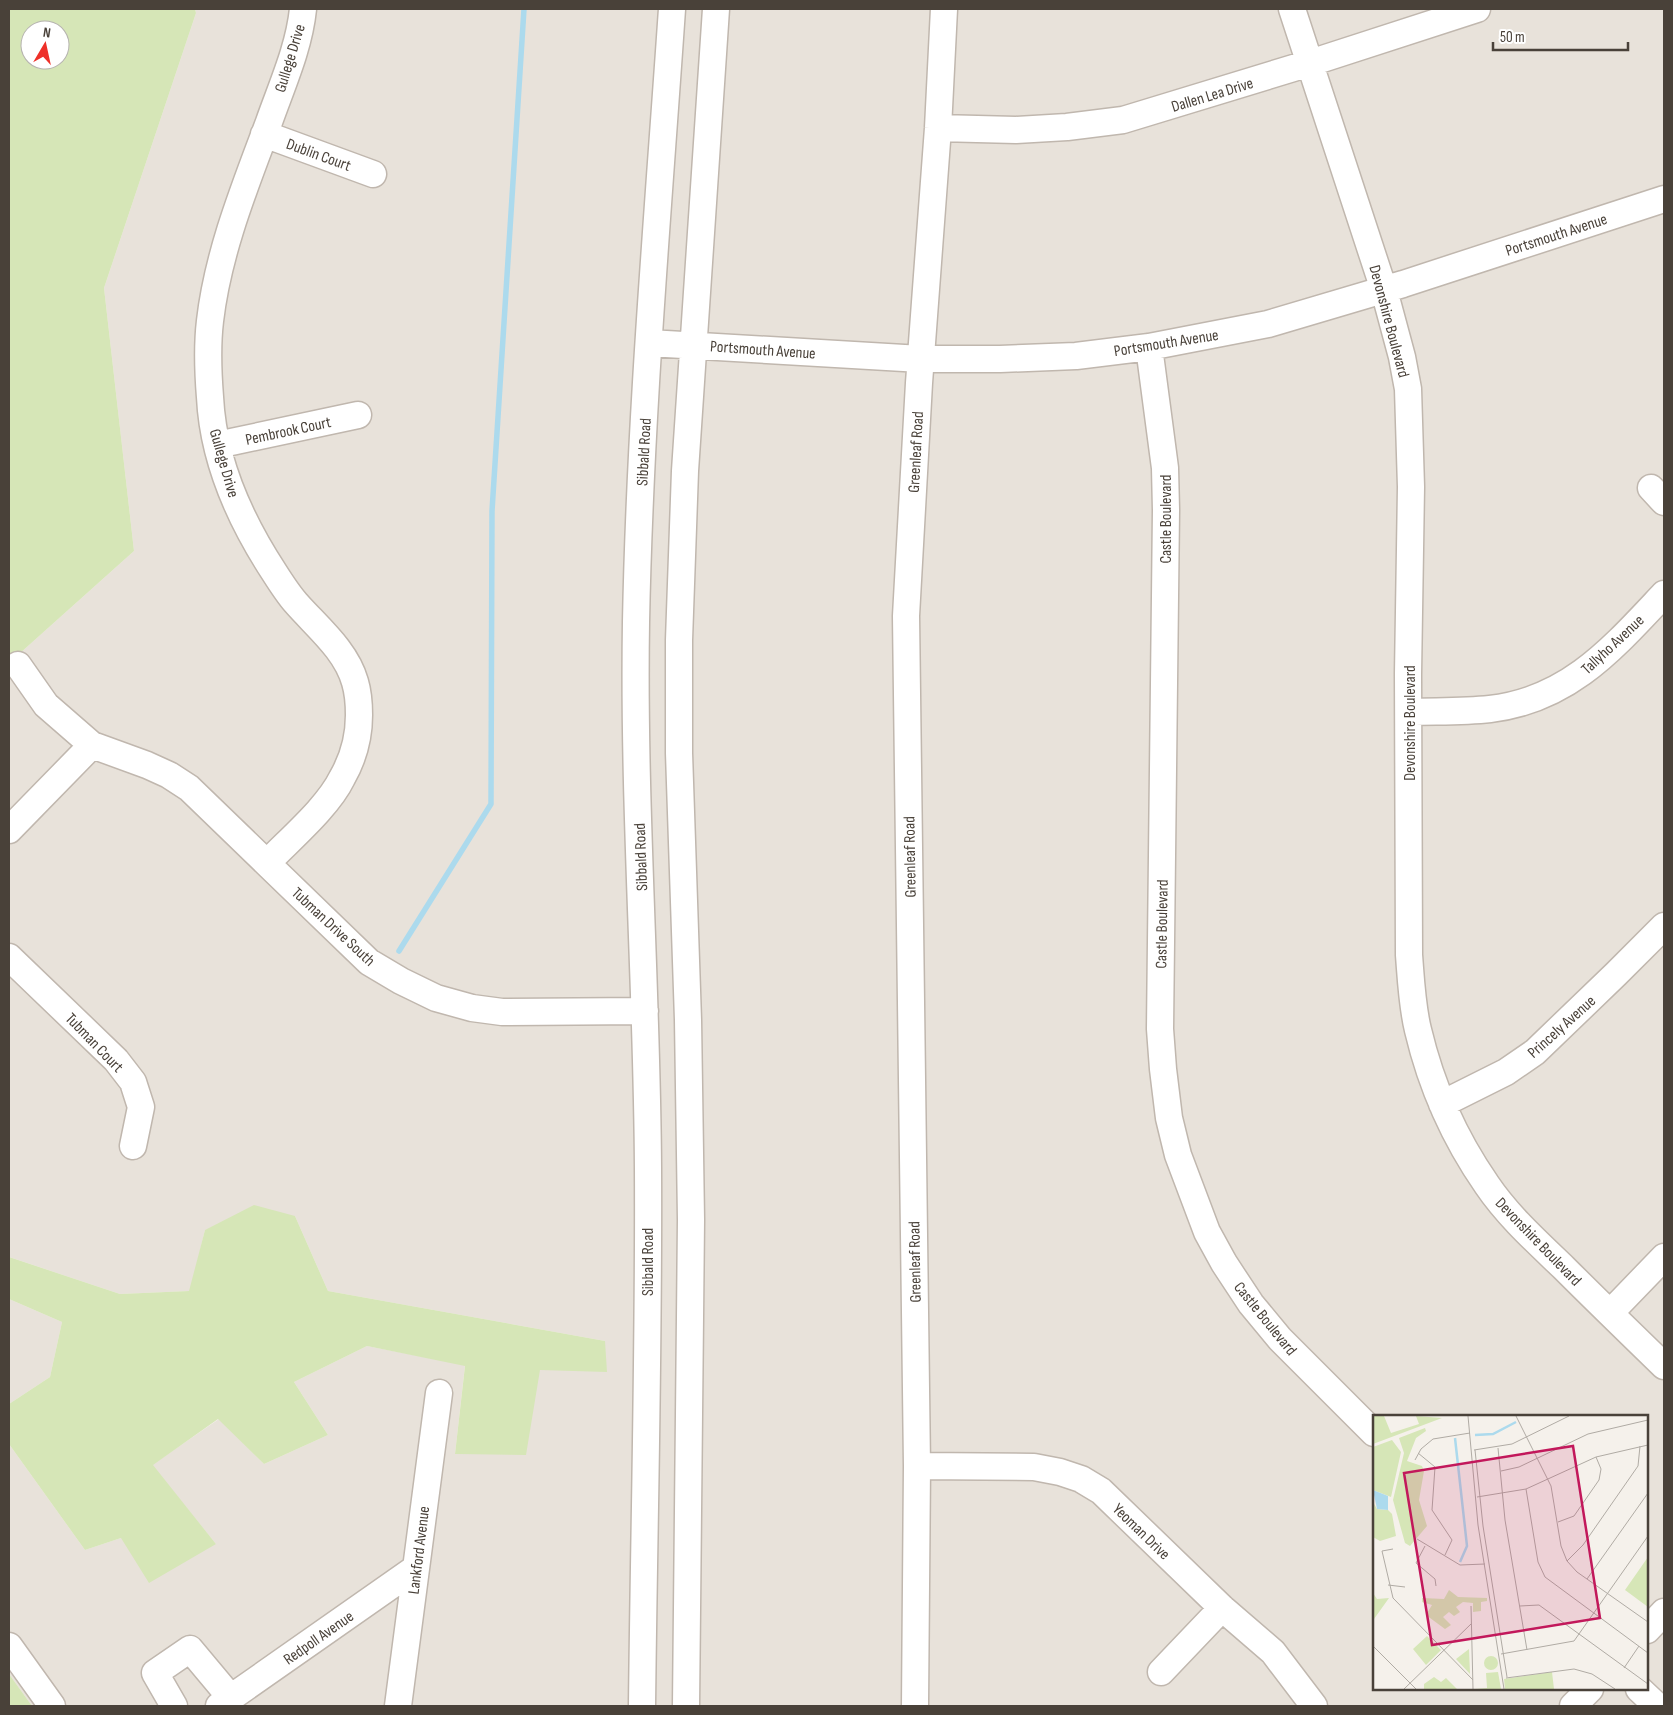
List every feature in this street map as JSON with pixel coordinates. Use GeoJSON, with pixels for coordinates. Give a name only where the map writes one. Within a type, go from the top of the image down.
{"type":"FeatureCollection","features":[{"type":"Feature","properties":{"kind":"street","name":"Gullege Drive"},"geometry":{"type":"LineString","coordinates":[[267,862],[327,800],[342,780],[352,757],[359,729],[359,703],[355,681],[345,660],[330,639],[296,602],[275,573],[254,540],[230,489],[217,445],[210,400],[208,364],[210,322],[218,274],[228,237],[296,46],[303,9]]}},
{"type":"Feature","properties":{"kind":"street","name":"Sibbald Road"},"geometry":{"type":"LineString","coordinates":[[642,1706],[648,1168],[636,678],[638,549],[649,343],[672,9]]}},
{"type":"Feature","properties":{"kind":"street"},"geometry":{"type":"LineString","coordinates":[[686,1706],[691,1220],[688,1020],[679,753],[679,640],[685,471],[716,9]]}},
{"type":"Feature","properties":{"kind":"street","name":"Greenleaf Road"},"geometry":{"type":"LineString","coordinates":[[915,1706],[917,1466],[906,616],[944,9]]}},
{"type":"Feature","properties":{"kind":"street","name":"Devonshire Boulevard"},"geometry":{"type":"LineString","coordinates":[[1292,9],[1384,290],[1402,357],[1408,389],[1411,487],[1408,674],[1410,712],[1408,862],[1411,992],[1417,1029],[1426,1061],[1442,1104],[1465,1150],[1487,1186],[1519,1225],[1664,1366]]}},
{"type":"Feature","properties":{"kind":"street","name":"Dallen Lea Drive"},"geometry":{"type":"LineString","coordinates":[[938,128],[1016,130],[1067,128],[1123,120],[1310,63],[1477,9]]}},
{"type":"Feature","properties":{"kind":"street","name":"Dublin Court"},"geometry":{"type":"LineString","coordinates":[[264,134],[373,174]]}},
{"type":"Feature","properties":{"kind":"street","name":"Portsmouth Avenue"},"geometry":{"type":"LineString","coordinates":[[649,343],[921,359],[1000,359],[1076,356],[1149,347],[1268,324],[1384,290],[1664,199]]}},
{"type":"Feature","properties":{"kind":"street","name":"Castle Boulevard"},"geometry":{"type":"LineString","coordinates":[[1149,347],[1160,425],[1166,510],[1160,1029],[1162,1069],[1169,1118],[1178,1155],[1207,1232],[1224,1263],[1251,1304],[1280,1339],[1373,1432]]}},
{"type":"Feature","properties":{"kind":"street","name":"Pembrook Court"},"geometry":{"type":"LineString","coordinates":[[217,445],[358,415]]}},
{"type":"Feature","properties":{"kind":"street","name":"Tallyho Avenue"},"geometry":{"type":"LineString","coordinates":[[1410,712],[1490,709],[1525,702],[1550,692],[1579,676],[1611,650],[1664,594]]}},
{"type":"Feature","properties":{"kind":"street"},"geometry":{"type":"LineString","coordinates":[[9,830],[92,745],[46,705],[18,665]]}},
{"type":"Feature","properties":{"kind":"street","name":"Tubman Drive South"},"geometry":{"type":"LineString","coordinates":[[92,745],[147,765],[169,775],[189,788],[370,962],[401,981],[436,998],[472,1008],[502,1012],[645,1011]]}},
{"type":"Feature","properties":{"kind":"street","name":"Princely Avenue"},"geometry":{"type":"LineString","coordinates":[[1442,1104],[1506,1072],[1535,1052],[1664,926]]}},
{"type":"Feature","properties":{"kind":"street","name":"Tubman Court"},"geometry":{"type":"LineString","coordinates":[[9,957],[116,1060],[133,1082],[141,1107],[133,1146]]}},
{"type":"Feature","properties":{"kind":"street"},"geometry":{"type":"LineString","coordinates":[[1610,1314],[1664,1257]]}},
{"type":"Feature","properties":{"kind":"street","name":"Lankford Avenue"},"geometry":{"type":"LineString","coordinates":[[398,1706],[439,1393]]}},
{"type":"Feature","properties":{"kind":"street","name":"Yeoman Drive"},"geometry":{"type":"LineString","coordinates":[[917,1466],[1034,1468],[1060,1472],[1081,1479],[1101,1491],[1222,1608],[1272,1652],[1314,1706]]}},
{"type":"Feature","properties":{"kind":"street","name":"Redpoll Avenue"},"geometry":{"type":"LineString","coordinates":[[225,1702],[416,1568]]}},
{"type":"Feature","properties":{"kind":"street"},"geometry":{"type":"LineString","coordinates":[[1161,1672],[1222,1608]]}},
{"type":"Feature","properties":{"kind":"street"},"geometry":{"type":"LineString","coordinates":[[1648,1629],[1664,1612]]}},
{"type":"Feature","properties":{"kind":"street"},"geometry":{"type":"LineString","coordinates":[[9,1646],[52,1706]]}},
{"type":"Feature","properties":{"kind":"street"},"geometry":{"type":"LineString","coordinates":[[174,1706],[155,1673],[190,1649],[225,1702]]}},
{"type":"Feature","properties":{"kind":"street"},"geometry":{"type":"LineString","coordinates":[[1573,1706],[1589,1690]]}},
{"type":"Feature","properties":{"kind":"street"},"geometry":{"type":"LineString","coordinates":[[1640,1690],[1657,1706]]}},
{"type":"Feature","properties":{"kind":"shaded area"},"geometry":{"type":"Polygon","coordinates":[[[195,9],[664,9],[635,982],[637,1398],[634,1706],[32,1706],[9,1674],[9,1444],[85,1550],[121,1538],[216,1544],[152,1465],[219,1419],[264,1464],[328,1435],[294,1382],[367,1346],[465,1365],[455,1454],[540,1370],[605,1341],[328,1291],[295,1216],[205,1230],[190,1291],[120,1294],[9,1257],[9,663],[134,551],[104,288],[196,13],[195,9]]]}},
{"type":"Feature","properties":{"kind":"shaded area"},"geometry":{"type":"Polygon","coordinates":[[[680,9],[1664,9],[1664,1706],[651,1706],[643,717],[653,408],[680,9]]]}},
{"type":"Feature","properties":{"kind":"shaded area"},"geometry":{"type":"Polygon","coordinates":[[[9,1299],[62,1322],[50,1377],[9,1404],[9,1299]]]}},
{"type":"Feature","properties":{"kind":"green space"},"geometry":{"type":"Polygon","coordinates":[[[9,9],[195,9],[196,13],[104,288],[134,551],[9,663],[9,9]]]}},
{"type":"Feature","properties":{"kind":"green space"},"geometry":{"type":"Polygon","coordinates":[[[254,1205],[295,1216],[328,1291],[605,1341],[607,1372],[540,1370],[526,1455],[455,1454],[465,1366],[367,1346],[294,1382],[328,1435],[264,1464],[218,1419],[153,1465],[216,1544],[149,1583],[121,1538],[85,1550],[9,1444],[9,1404],[50,1377],[62,1322],[9,1299],[9,1257],[120,1294],[189,1291],[205,1230],[254,1205]]]}},
{"type":"Feature","properties":{"kind":"green space"},"geometry":{"type":"Polygon","coordinates":[[[9,1674],[32,1706],[9,1706],[9,1674]]]}},
{"type":"Feature","properties":{"kind":"waterway"},"geometry":{"type":"LineString","coordinates":[[399,951],[491,804],[492,511],[524,9]]}}]}
